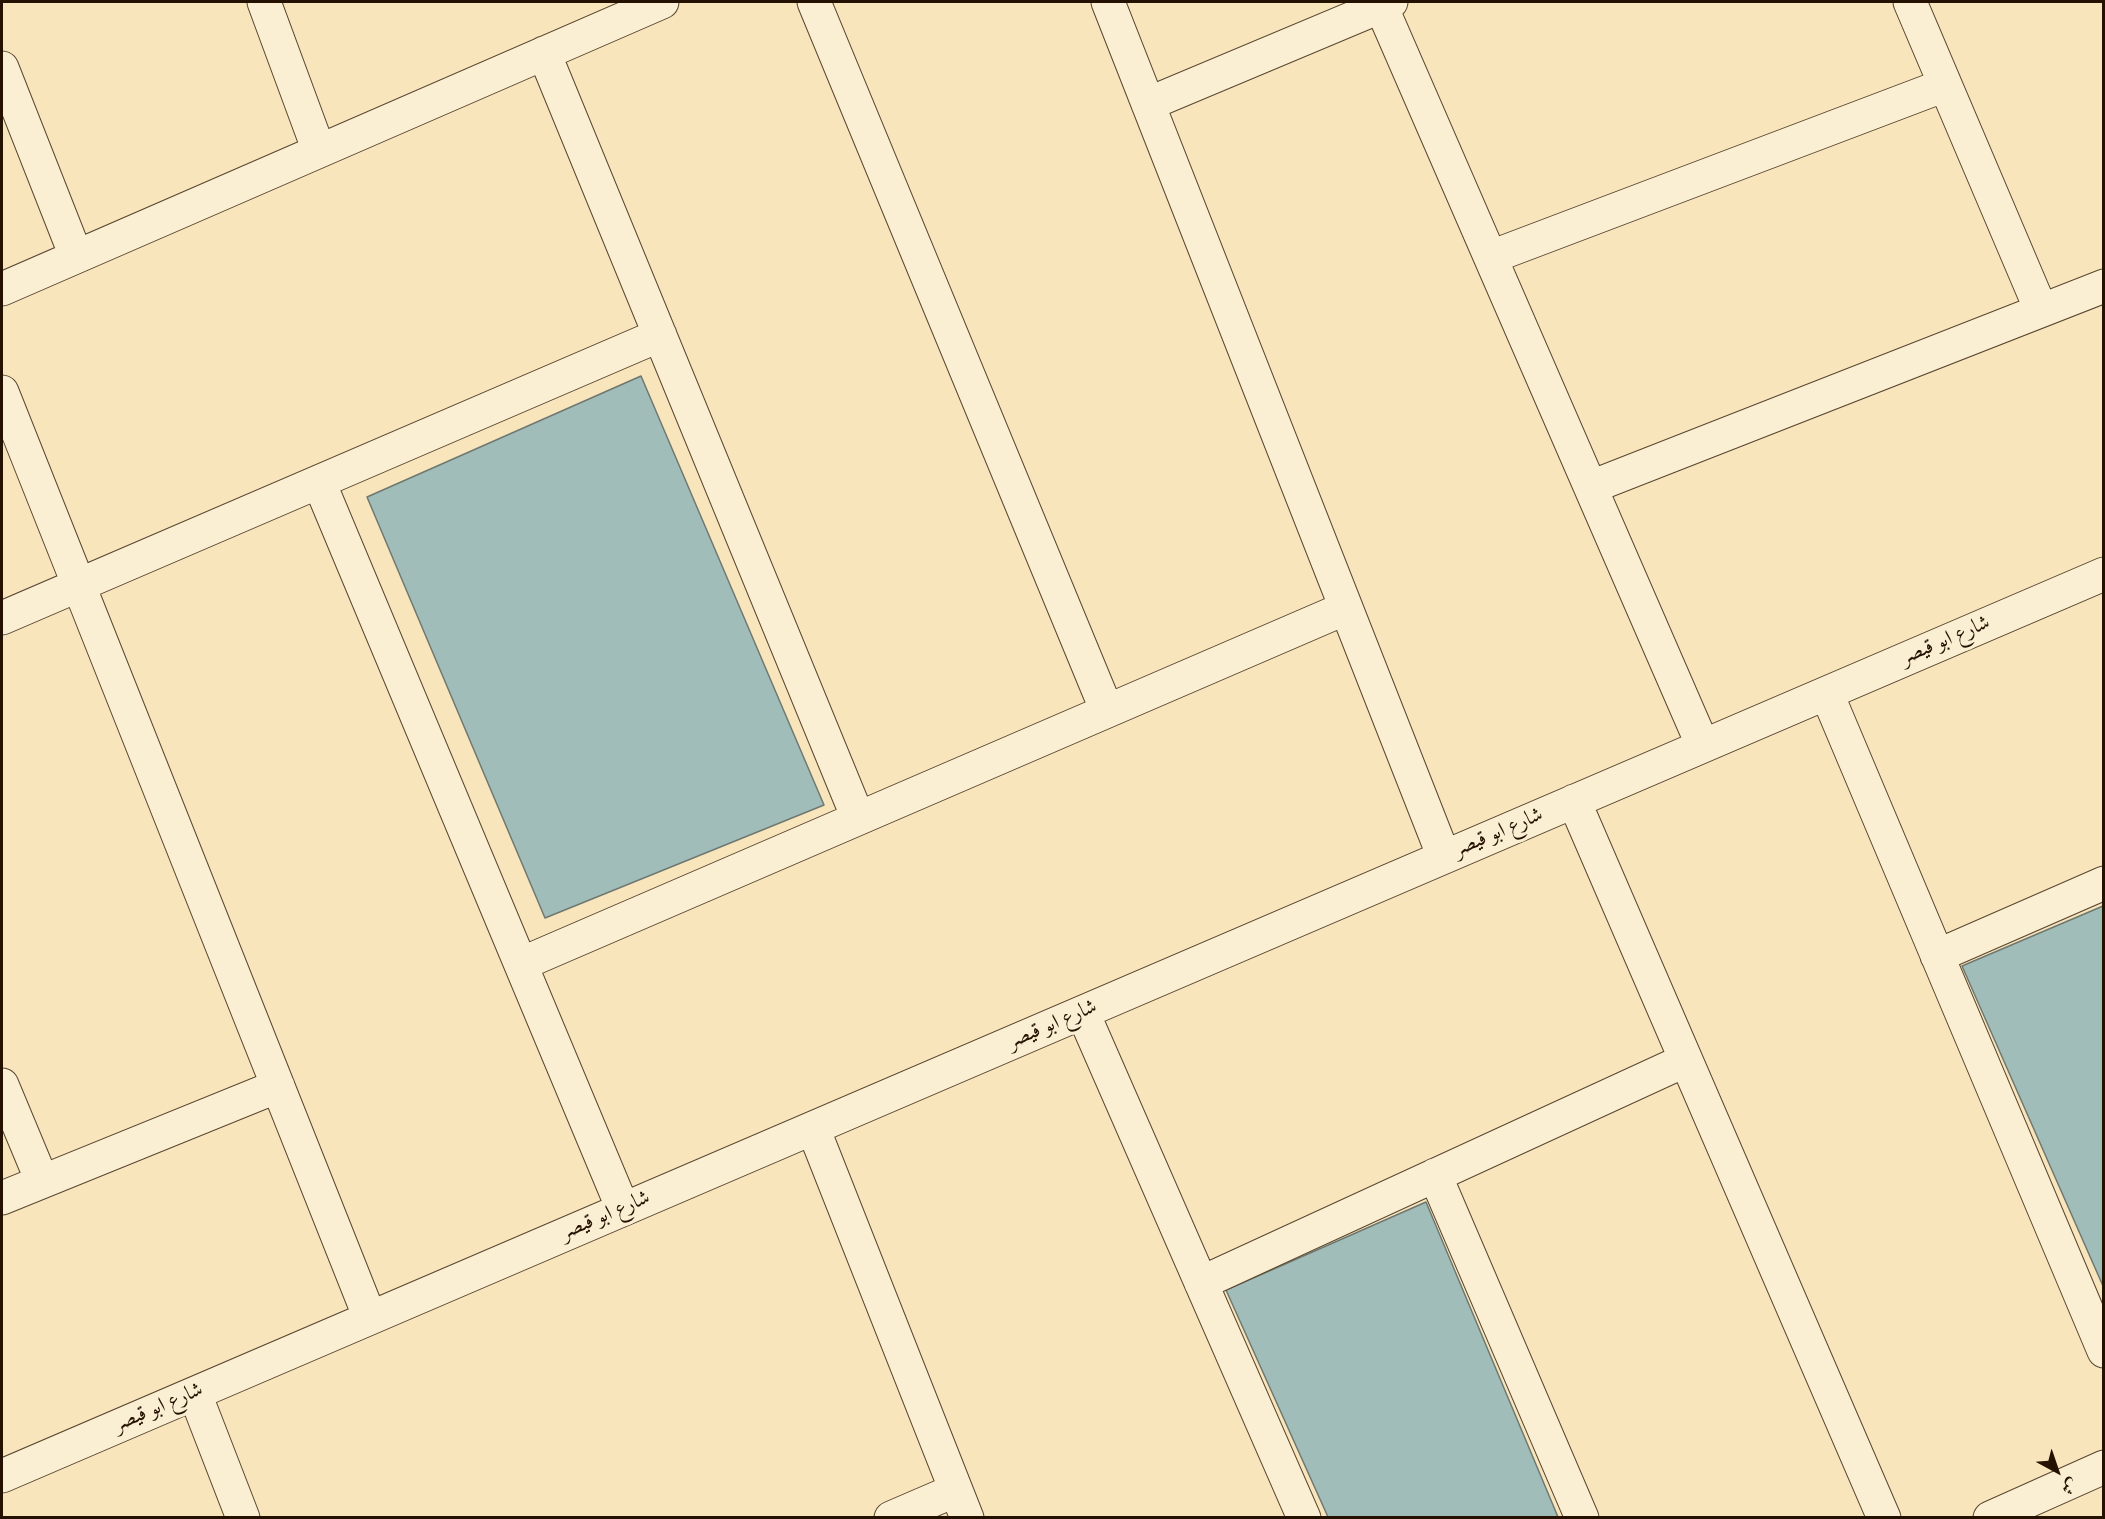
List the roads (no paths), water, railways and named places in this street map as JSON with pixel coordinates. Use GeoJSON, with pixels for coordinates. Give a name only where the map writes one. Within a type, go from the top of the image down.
{"type":"FeatureCollection","features":[{"type":"Feature","properties":{"kind":"street"},"geometry":{"type":"LineString","coordinates":[[264,2],[319,151]]}},
{"type":"Feature","properties":{"kind":"street"},"geometry":{"type":"LineString","coordinates":[[2,289],[662,2]]}},
{"type":"Feature","properties":{"kind":"street"},"geometry":{"type":"LineString","coordinates":[[814,2],[1107,711]]}},
{"type":"Feature","properties":{"kind":"street"},"geometry":{"type":"LineString","coordinates":[[1108,2],[1444,857]]}},
{"type":"Feature","properties":{"kind":"street"},"geometry":{"type":"LineString","coordinates":[[1910,2],[2041,310]]}},
{"type":"Feature","properties":{"kind":"street"},"geometry":{"type":"LineString","coordinates":[[1148,104],[1386,4],[1491,257],[1703,746]]}},
{"type":"Feature","properties":{"kind":"street"},"geometry":{"type":"LineString","coordinates":[[544,53],[858,818]]}},
{"type":"Feature","properties":{"kind":"street"},"geometry":{"type":"LineString","coordinates":[[2,68],[76,256]]}},
{"type":"Feature","properties":{"kind":"street"},"geometry":{"type":"LineString","coordinates":[[1491,257],[1945,85]]}},
{"type":"Feature","properties":{"kind":"street"},"geometry":{"type":"LineString","coordinates":[[1591,487],[2103,286]]}},
{"type":"Feature","properties":{"kind":"street"},"geometry":{"type":"LineString","coordinates":[[2,618],[660,335]]}},
{"type":"Feature","properties":{"kind":"street"},"geometry":{"type":"LineString","coordinates":[[2,392],[370,1318]]}},
{"type":"Feature","properties":{"kind":"street"},"geometry":{"type":"LineString","coordinates":[[319,482],[624,1209]]}},
{"type":"Feature","properties":{"kind":"street","name":"شارع ابو قيصر"},"geometry":{"type":"LineString","coordinates":[[2,1476],[2103,574]]}},
{"type":"Feature","properties":{"kind":"street"},"geometry":{"type":"LineString","coordinates":[[521,964],[1346,608]]}},
{"type":"Feature","properties":{"kind":"street"},"geometry":{"type":"LineString","coordinates":[[1827,693],[2103,1351]]}},
{"type":"Feature","properties":{"kind":"street"},"geometry":{"type":"LineString","coordinates":[[1574,801],[1884,1518]]}},
{"type":"Feature","properties":{"kind":"street"},"geometry":{"type":"LineString","coordinates":[[1937,956],[2103,883]]}},
{"type":"Feature","properties":{"kind":"street"},"geometry":{"type":"LineString","coordinates":[[1083,1013],[1304,1518]]}},
{"type":"Feature","properties":{"kind":"street"},"geometry":{"type":"LineString","coordinates":[[1202,1283],[1686,1060]]}},
{"type":"Feature","properties":{"kind":"street"},"geometry":{"type":"LineString","coordinates":[[2,1085],[42,1181]]}},
{"type":"Feature","properties":{"kind":"street"},"geometry":{"type":"LineString","coordinates":[[2,1198],[278,1086]]}},
{"type":"Feature","properties":{"kind":"street"},"geometry":{"type":"LineString","coordinates":[[813,1128],[962,1504],[891,1518]]}},
{"type":"Feature","properties":{"kind":"street"},"geometry":{"type":"LineString","coordinates":[[1435,1175],[1582,1518]]}},
{"type":"Feature","properties":{"kind":"street"},"geometry":{"type":"LineString","coordinates":[[195,1394],[243,1518]]}},
{"type":"Feature","properties":{"kind":"street"},"geometry":{"type":"LineString","coordinates":[[1990,1518],[2103,1467]]}},
{"type":"Feature","properties":{"kind":"water"},"geometry":{"type":"Polygon","coordinates":[[[641,376],[824,805],[545,918],[367,497],[641,376]]]}},
{"type":"Feature","properties":{"kind":"water"},"geometry":{"type":"Polygon","coordinates":[[[2103,906],[2103,1286],[1962,966],[2103,906]]]}},
{"type":"Feature","properties":{"kind":"water"},"geometry":{"type":"Polygon","coordinates":[[[1426,1202],[1558,1517],[1328,1517],[1226,1290],[1426,1202]]]}}]}
